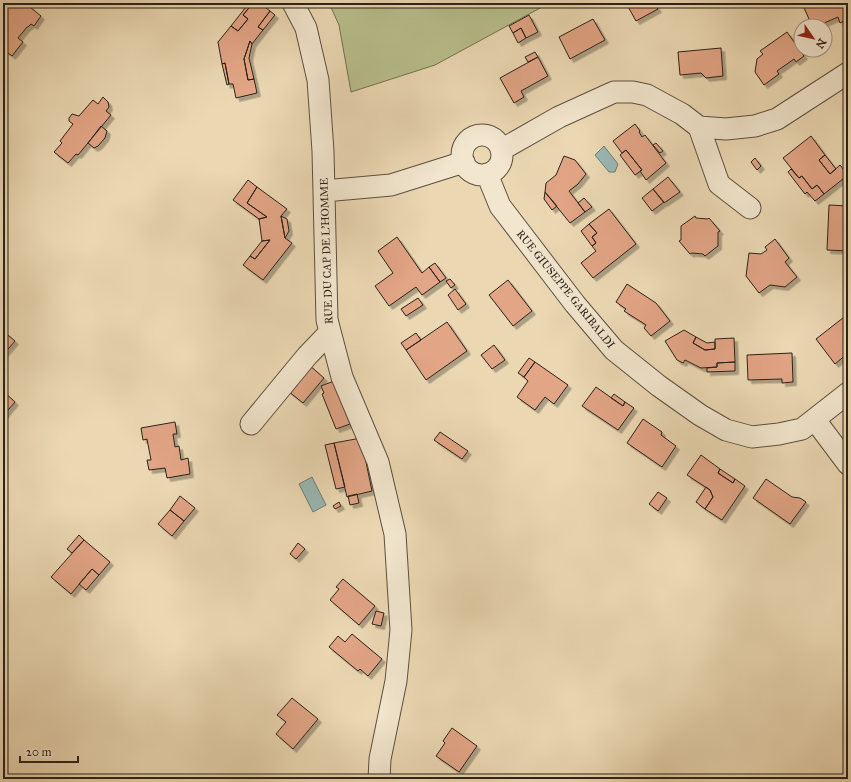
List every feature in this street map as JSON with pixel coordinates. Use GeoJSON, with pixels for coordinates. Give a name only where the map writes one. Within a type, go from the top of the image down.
{"type":"FeatureCollection","features":[{"type":"Feature","properties":{"kind":"street","name":"RUE DU CAP DE L'HOMME"},"geometry":{"type":"LineString","coordinates":[[293,3],[306,28],[318,80],[324,191],[327,320],[342,377],[378,462],[395,534],[401,630],[396,681],[380,759],[379,779]]}},
{"type":"Feature","properties":{"kind":"street"},"geometry":{"type":"LineString","coordinates":[[502,150],[559,117],[614,92],[633,92],[648,95],[682,114],[699,127],[726,129],[755,126],[777,119],[848,74]]}},
{"type":"Feature","properties":{"kind":"street"},"geometry":{"type":"LineString","coordinates":[[699,127],[719,184],[750,208]]}},
{"type":"Feature","properties":{"kind":"street"},"geometry":{"type":"LineString","coordinates":[[477,136],[483,136],[494,140],[502,150],[500,163],[497,169],[487,174],[478,175],[472,172],[464,162],[464,149],[471,139],[477,136]]}},
{"type":"Feature","properties":{"kind":"street"},"geometry":{"type":"LineString","coordinates":[[324,191],[391,185],[464,162]]}},
{"type":"Feature","properties":{"kind":"street","name":"RUE GIUSEPPE GARIBALDI"},"geometry":{"type":"LineString","coordinates":[[487,174],[500,206],[575,304],[614,350],[659,386],[726,430],[752,437],[802,429],[848,393]]}},
{"type":"Feature","properties":{"kind":"street"},"geometry":{"type":"LineString","coordinates":[[251,424],[307,356],[330,332]]}},
{"type":"Feature","properties":{"kind":"street"},"geometry":{"type":"LineString","coordinates":[[815,420],[848,464]]}},
{"type":"Feature","properties":{"kind":"green space"},"geometry":{"type":"Polygon","coordinates":[[[329,3],[539,3],[542,7],[435,65],[351,92],[339,25],[329,3]]]}},
{"type":"Feature","properties":{"kind":"water"},"geometry":{"type":"Polygon","coordinates":[[[604,146],[618,164],[615,172],[609,172],[595,155],[604,146]]]}},
{"type":"Feature","properties":{"kind":"water"},"geometry":{"type":"Polygon","coordinates":[[[312,477],[326,505],[313,512],[299,484],[312,477]]]}},
{"type":"Feature","properties":{"kind":"building"},"geometry":{"type":"Polygon","coordinates":[[[3,3],[25,3],[41,16],[34,26],[31,24],[27,27],[18,38],[23,42],[12,56],[3,49],[3,14],[5,11],[3,9],[3,3]]]}},
{"type":"Feature","properties":{"kind":"building"},"geometry":{"type":"Polygon","coordinates":[[[249,3],[253,3],[243,15],[248,19],[238,31],[231,26],[249,3]]]}},
{"type":"Feature","properties":{"kind":"building"},"geometry":{"type":"Polygon","coordinates":[[[253,3],[260,3],[270,11],[258,27],[263,30],[252,44],[250,41],[244,59],[248,80],[254,79],[257,93],[236,98],[233,84],[229,84],[225,63],[222,64],[218,42],[231,26],[238,31],[248,19],[243,15],[253,3]]]}},
{"type":"Feature","properties":{"kind":"building"},"geometry":{"type":"Polygon","coordinates":[[[626,3],[654,3],[658,9],[636,21],[626,3]]]}},
{"type":"Feature","properties":{"kind":"building"},"geometry":{"type":"Polygon","coordinates":[[[802,3],[845,3],[848,10],[848,19],[840,23],[838,17],[833,19],[809,18],[802,3]]]}},
{"type":"Feature","properties":{"kind":"building"},"geometry":{"type":"Polygon","coordinates":[[[270,11],[275,15],[263,30],[258,27],[270,11]]]}},
{"type":"Feature","properties":{"kind":"building"},"geometry":{"type":"Polygon","coordinates":[[[529,15],[538,32],[526,38],[521,28],[513,33],[509,26],[529,15]]]}},
{"type":"Feature","properties":{"kind":"building"},"geometry":{"type":"Polygon","coordinates":[[[593,19],[605,40],[570,59],[559,37],[593,19]]]}},
{"type":"Feature","properties":{"kind":"building"},"geometry":{"type":"Polygon","coordinates":[[[521,28],[526,38],[518,43],[513,33],[521,28]]]}},
{"type":"Feature","properties":{"kind":"building"},"geometry":{"type":"Polygon","coordinates":[[[787,32],[793,40],[793,58],[801,58],[796,62],[794,59],[777,71],[779,74],[764,85],[755,72],[757,59],[763,54],[760,51],[787,32]]]}},
{"type":"Feature","properties":{"kind":"building"},"geometry":{"type":"Polygon","coordinates":[[[250,41],[252,44],[249,58],[254,79],[248,80],[244,59],[250,41]]]}},
{"type":"Feature","properties":{"kind":"building"},"geometry":{"type":"Polygon","coordinates":[[[721,48],[723,76],[706,78],[701,73],[680,75],[678,52],[721,48]]]}},
{"type":"Feature","properties":{"kind":"building"},"geometry":{"type":"Polygon","coordinates":[[[535,52],[538,57],[528,62],[525,57],[535,52]]]}},
{"type":"Feature","properties":{"kind":"building"},"geometry":{"type":"Polygon","coordinates":[[[538,57],[548,76],[521,91],[524,97],[514,103],[500,78],[538,57]]]}},
{"type":"Feature","properties":{"kind":"building"},"geometry":{"type":"Polygon","coordinates":[[[225,63],[229,84],[227,85],[222,64],[225,63]]]}},
{"type":"Feature","properties":{"kind":"building"},"geometry":{"type":"Polygon","coordinates":[[[103,97],[108,102],[109,107],[106,111],[111,115],[78,155],[76,154],[68,163],[54,152],[62,143],[60,141],[73,124],[69,121],[69,118],[72,114],[79,116],[93,100],[98,104],[103,97]]]}},
{"type":"Feature","properties":{"kind":"building"},"geometry":{"type":"Polygon","coordinates":[[[635,124],[642,137],[645,135],[666,163],[646,180],[640,171],[642,170],[626,150],[622,153],[613,141],[635,124]]]}},
{"type":"Feature","properties":{"kind":"building"},"geometry":{"type":"Polygon","coordinates":[[[101,126],[107,131],[105,138],[98,146],[94,148],[88,143],[101,126]]]}},
{"type":"Feature","properties":{"kind":"building"},"geometry":{"type":"Polygon","coordinates":[[[811,136],[825,155],[819,160],[830,174],[840,165],[848,175],[824,194],[817,185],[812,189],[802,176],[799,178],[783,158],[811,136]]]}},
{"type":"Feature","properties":{"kind":"building"},"geometry":{"type":"Polygon","coordinates":[[[656,143],[663,151],[660,153],[653,145],[656,143]]]}},
{"type":"Feature","properties":{"kind":"building"},"geometry":{"type":"Polygon","coordinates":[[[626,150],[642,170],[635,175],[620,155],[626,150]]]}},
{"type":"Feature","properties":{"kind":"building"},"geometry":{"type":"Polygon","coordinates":[[[825,155],[836,169],[830,174],[819,160],[825,155]]]}},
{"type":"Feature","properties":{"kind":"building"},"geometry":{"type":"Polygon","coordinates":[[[564,156],[575,160],[586,174],[578,184],[569,191],[585,212],[570,223],[545,192],[546,183],[556,175],[564,156]]]}},
{"type":"Feature","properties":{"kind":"building"},"geometry":{"type":"Polygon","coordinates":[[[755,158],[761,166],[757,170],[751,162],[755,158]]]}},
{"type":"Feature","properties":{"kind":"building"},"geometry":{"type":"Polygon","coordinates":[[[791,169],[799,178],[802,176],[812,189],[817,185],[824,194],[815,201],[807,192],[805,194],[788,172],[791,169]]]}},
{"type":"Feature","properties":{"kind":"building"},"geometry":{"type":"Polygon","coordinates":[[[668,177],[680,192],[664,203],[653,189],[668,177]]]}},
{"type":"Feature","properties":{"kind":"building"},"geometry":{"type":"Polygon","coordinates":[[[248,180],[257,187],[247,203],[267,217],[259,219],[233,200],[248,180]]]}},
{"type":"Feature","properties":{"kind":"building"},"geometry":{"type":"Polygon","coordinates":[[[257,187],[287,209],[281,216],[285,238],[292,243],[263,280],[243,265],[250,256],[255,259],[270,240],[262,241],[259,219],[267,217],[247,203],[257,187]]]}},
{"type":"Feature","properties":{"kind":"building"},"geometry":{"type":"Polygon","coordinates":[[[653,189],[664,202],[652,211],[642,198],[653,189]]]}},
{"type":"Feature","properties":{"kind":"building"},"geometry":{"type":"Polygon","coordinates":[[[545,192],[557,206],[552,210],[544,199],[545,192]]]}},
{"type":"Feature","properties":{"kind":"building"},"geometry":{"type":"Polygon","coordinates":[[[584,198],[592,207],[585,212],[578,203],[584,198]]]}},
{"type":"Feature","properties":{"kind":"building"},"geometry":{"type":"Polygon","coordinates":[[[829,205],[848,206],[848,251],[827,250],[829,205]]]}},
{"type":"Feature","properties":{"kind":"building"},"geometry":{"type":"Polygon","coordinates":[[[609,209],[636,244],[593,278],[581,263],[596,251],[592,246],[596,243],[592,237],[597,233],[589,224],[609,209]]]}},
{"type":"Feature","properties":{"kind":"building"},"geometry":{"type":"Polygon","coordinates":[[[281,216],[287,219],[289,231],[285,238],[281,216]]]}},
{"type":"Feature","properties":{"kind":"building"},"geometry":{"type":"Polygon","coordinates":[[[695,216],[696,218],[709,218],[720,231],[718,232],[718,246],[705,256],[703,254],[690,254],[679,241],[681,240],[681,226],[695,216]]]}},
{"type":"Feature","properties":{"kind":"building"},"geometry":{"type":"Polygon","coordinates":[[[589,224],[597,233],[592,237],[596,243],[592,246],[581,231],[589,224]]]}},
{"type":"Feature","properties":{"kind":"building"},"geometry":{"type":"Polygon","coordinates":[[[397,237],[422,273],[429,267],[440,282],[422,295],[416,287],[389,306],[375,286],[393,273],[378,251],[397,237]]]}},
{"type":"Feature","properties":{"kind":"building"},"geometry":{"type":"Polygon","coordinates":[[[775,239],[789,258],[785,262],[797,277],[785,287],[770,285],[759,293],[746,276],[749,253],[761,254],[767,250],[765,247],[775,239]]]}},
{"type":"Feature","properties":{"kind":"building"},"geometry":{"type":"Polygon","coordinates":[[[270,240],[255,259],[250,256],[262,241],[270,240]]]}},
{"type":"Feature","properties":{"kind":"building"},"geometry":{"type":"Polygon","coordinates":[[[435,263],[446,278],[440,282],[429,267],[435,263]]]}},
{"type":"Feature","properties":{"kind":"building"},"geometry":{"type":"Polygon","coordinates":[[[450,279],[455,285],[451,288],[446,281],[450,279]]]}},
{"type":"Feature","properties":{"kind":"building"},"geometry":{"type":"Polygon","coordinates":[[[508,280],[532,311],[513,326],[489,295],[508,280]]]}},
{"type":"Feature","properties":{"kind":"building"},"geometry":{"type":"Polygon","coordinates":[[[627,284],[656,303],[670,321],[651,336],[644,328],[646,325],[624,311],[626,309],[616,302],[627,284]]]}},
{"type":"Feature","properties":{"kind":"building"},"geometry":{"type":"Polygon","coordinates":[[[455,289],[466,304],[458,310],[448,295],[455,289]]]}},
{"type":"Feature","properties":{"kind":"building"},"geometry":{"type":"Polygon","coordinates":[[[418,298],[423,305],[406,316],[401,309],[418,298]]]}},
{"type":"Feature","properties":{"kind":"building"},"geometry":{"type":"Polygon","coordinates":[[[848,314],[848,341],[844,344],[848,350],[848,353],[835,364],[816,339],[848,314]]]}},
{"type":"Feature","properties":{"kind":"building"},"geometry":{"type":"Polygon","coordinates":[[[447,322],[467,351],[426,380],[406,350],[447,322]]]}},
{"type":"Feature","properties":{"kind":"building"},"geometry":{"type":"Polygon","coordinates":[[[684,330],[696,337],[693,343],[705,350],[715,349],[715,339],[734,338],[735,362],[717,363],[717,367],[701,368],[685,360],[683,363],[677,360],[665,341],[684,330]]]}},
{"type":"Feature","properties":{"kind":"building"},"geometry":{"type":"Polygon","coordinates":[[[3,331],[15,341],[3,355],[3,331]]]}},
{"type":"Feature","properties":{"kind":"building"},"geometry":{"type":"Polygon","coordinates":[[[416,333],[421,340],[406,350],[401,343],[416,333]]]}},
{"type":"Feature","properties":{"kind":"building"},"geometry":{"type":"Polygon","coordinates":[[[696,337],[707,343],[715,342],[715,349],[705,350],[693,343],[696,337]]]}},
{"type":"Feature","properties":{"kind":"building"},"geometry":{"type":"Polygon","coordinates":[[[494,345],[505,360],[492,369],[481,355],[494,345]]]}},
{"type":"Feature","properties":{"kind":"building"},"geometry":{"type":"Polygon","coordinates":[[[792,353],[793,382],[782,383],[782,379],[748,380],[747,355],[792,353]]]}},
{"type":"Feature","properties":{"kind":"building"},"geometry":{"type":"Polygon","coordinates":[[[529,358],[535,362],[524,377],[518,373],[529,358]]]}},
{"type":"Feature","properties":{"kind":"building"},"geometry":{"type":"Polygon","coordinates":[[[535,362],[568,385],[554,404],[545,397],[535,410],[517,397],[528,381],[524,377],[535,362]]]}},
{"type":"Feature","properties":{"kind":"building"},"geometry":{"type":"Polygon","coordinates":[[[735,362],[735,371],[707,372],[707,368],[717,367],[717,363],[735,362]]]}},
{"type":"Feature","properties":{"kind":"building"},"geometry":{"type":"Polygon","coordinates":[[[309,365],[324,378],[303,403],[288,391],[309,365]]]}},
{"type":"Feature","properties":{"kind":"building"},"geometry":{"type":"Polygon","coordinates":[[[334,381],[350,424],[336,429],[322,394],[324,393],[321,386],[334,381]]]}},
{"type":"Feature","properties":{"kind":"building"},"geometry":{"type":"Polygon","coordinates":[[[596,387],[623,406],[625,402],[634,408],[618,430],[582,406],[596,387]]]}},
{"type":"Feature","properties":{"kind":"building"},"geometry":{"type":"Polygon","coordinates":[[[3,391],[15,402],[8,410],[3,406],[3,391]]]}},
{"type":"Feature","properties":{"kind":"building"},"geometry":{"type":"Polygon","coordinates":[[[614,394],[625,402],[623,406],[611,398],[614,394]]]}},
{"type":"Feature","properties":{"kind":"building"},"geometry":{"type":"Polygon","coordinates":[[[3,406],[8,410],[3,417],[3,406]]]}},
{"type":"Feature","properties":{"kind":"building"},"geometry":{"type":"Polygon","coordinates":[[[643,419],[662,432],[661,435],[676,446],[662,467],[627,443],[643,419]]]}},
{"type":"Feature","properties":{"kind":"building"},"geometry":{"type":"Polygon","coordinates":[[[175,422],[177,434],[173,434],[175,447],[179,446],[181,460],[188,458],[190,474],[167,478],[165,468],[149,470],[147,460],[151,460],[147,439],[143,440],[141,428],[175,422]]]}},
{"type":"Feature","properties":{"kind":"building"},"geometry":{"type":"Polygon","coordinates":[[[440,432],[468,451],[462,459],[434,440],[440,432]]]}},
{"type":"Feature","properties":{"kind":"building"},"geometry":{"type":"Polygon","coordinates":[[[361,438],[372,491],[347,497],[334,443],[361,438]]]}},
{"type":"Feature","properties":{"kind":"building"},"geometry":{"type":"Polygon","coordinates":[[[334,443],[345,487],[336,489],[325,445],[334,443]]]}},
{"type":"Feature","properties":{"kind":"building"},"geometry":{"type":"Polygon","coordinates":[[[701,455],[720,469],[718,473],[733,483],[735,479],[745,486],[722,520],[705,509],[713,497],[710,490],[687,475],[701,455]]]}},
{"type":"Feature","properties":{"kind":"building"},"geometry":{"type":"Polygon","coordinates":[[[720,469],[735,479],[733,483],[718,473],[720,469]]]}},
{"type":"Feature","properties":{"kind":"building"},"geometry":{"type":"Polygon","coordinates":[[[766,479],[792,497],[800,498],[806,502],[790,524],[753,498],[766,479]]]}},
{"type":"Feature","properties":{"kind":"building"},"geometry":{"type":"Polygon","coordinates":[[[706,487],[710,490],[713,497],[705,509],[696,502],[706,487]]]}},
{"type":"Feature","properties":{"kind":"building"},"geometry":{"type":"Polygon","coordinates":[[[658,492],[667,498],[658,511],[649,504],[658,492]]]}},
{"type":"Feature","properties":{"kind":"building"},"geometry":{"type":"Polygon","coordinates":[[[357,494],[359,503],[350,505],[348,496],[357,494]]]}},
{"type":"Feature","properties":{"kind":"building"},"geometry":{"type":"Polygon","coordinates":[[[180,496],[195,508],[184,521],[170,510],[180,496]]]}},
{"type":"Feature","properties":{"kind":"building"},"geometry":{"type":"Polygon","coordinates":[[[339,502],[341,506],[335,509],[333,506],[339,502]]]}},
{"type":"Feature","properties":{"kind":"building"},"geometry":{"type":"Polygon","coordinates":[[[170,510],[184,521],[172,536],[158,524],[170,510]]]}},
{"type":"Feature","properties":{"kind":"building"},"geometry":{"type":"Polygon","coordinates":[[[79,535],[84,540],[72,553],[67,549],[79,535]]]}},
{"type":"Feature","properties":{"kind":"building"},"geometry":{"type":"Polygon","coordinates":[[[84,540],[110,562],[99,575],[92,569],[71,594],[51,577],[84,540]]]}},
{"type":"Feature","properties":{"kind":"building"},"geometry":{"type":"Polygon","coordinates":[[[298,543],[305,549],[296,559],[290,554],[298,543]]]}},
{"type":"Feature","properties":{"kind":"building"},"geometry":{"type":"Polygon","coordinates":[[[92,569],[99,575],[86,590],[79,584],[92,569]]]}},
{"type":"Feature","properties":{"kind":"building"},"geometry":{"type":"Polygon","coordinates":[[[343,579],[375,606],[359,625],[330,600],[339,589],[336,587],[343,579]]]}},
{"type":"Feature","properties":{"kind":"building"},"geometry":{"type":"Polygon","coordinates":[[[376,611],[384,613],[381,626],[372,624],[376,611]]]}},
{"type":"Feature","properties":{"kind":"building"},"geometry":{"type":"Polygon","coordinates":[[[352,634],[382,659],[368,676],[360,669],[358,671],[329,647],[338,636],[345,642],[352,634]]]}},
{"type":"Feature","properties":{"kind":"building"},"geometry":{"type":"Polygon","coordinates":[[[292,698],[318,719],[293,749],[276,734],[286,722],[277,715],[292,698]]]}},
{"type":"Feature","properties":{"kind":"building"},"geometry":{"type":"Polygon","coordinates":[[[452,728],[477,746],[459,772],[436,756],[445,743],[443,741],[452,728]]]}}]}
